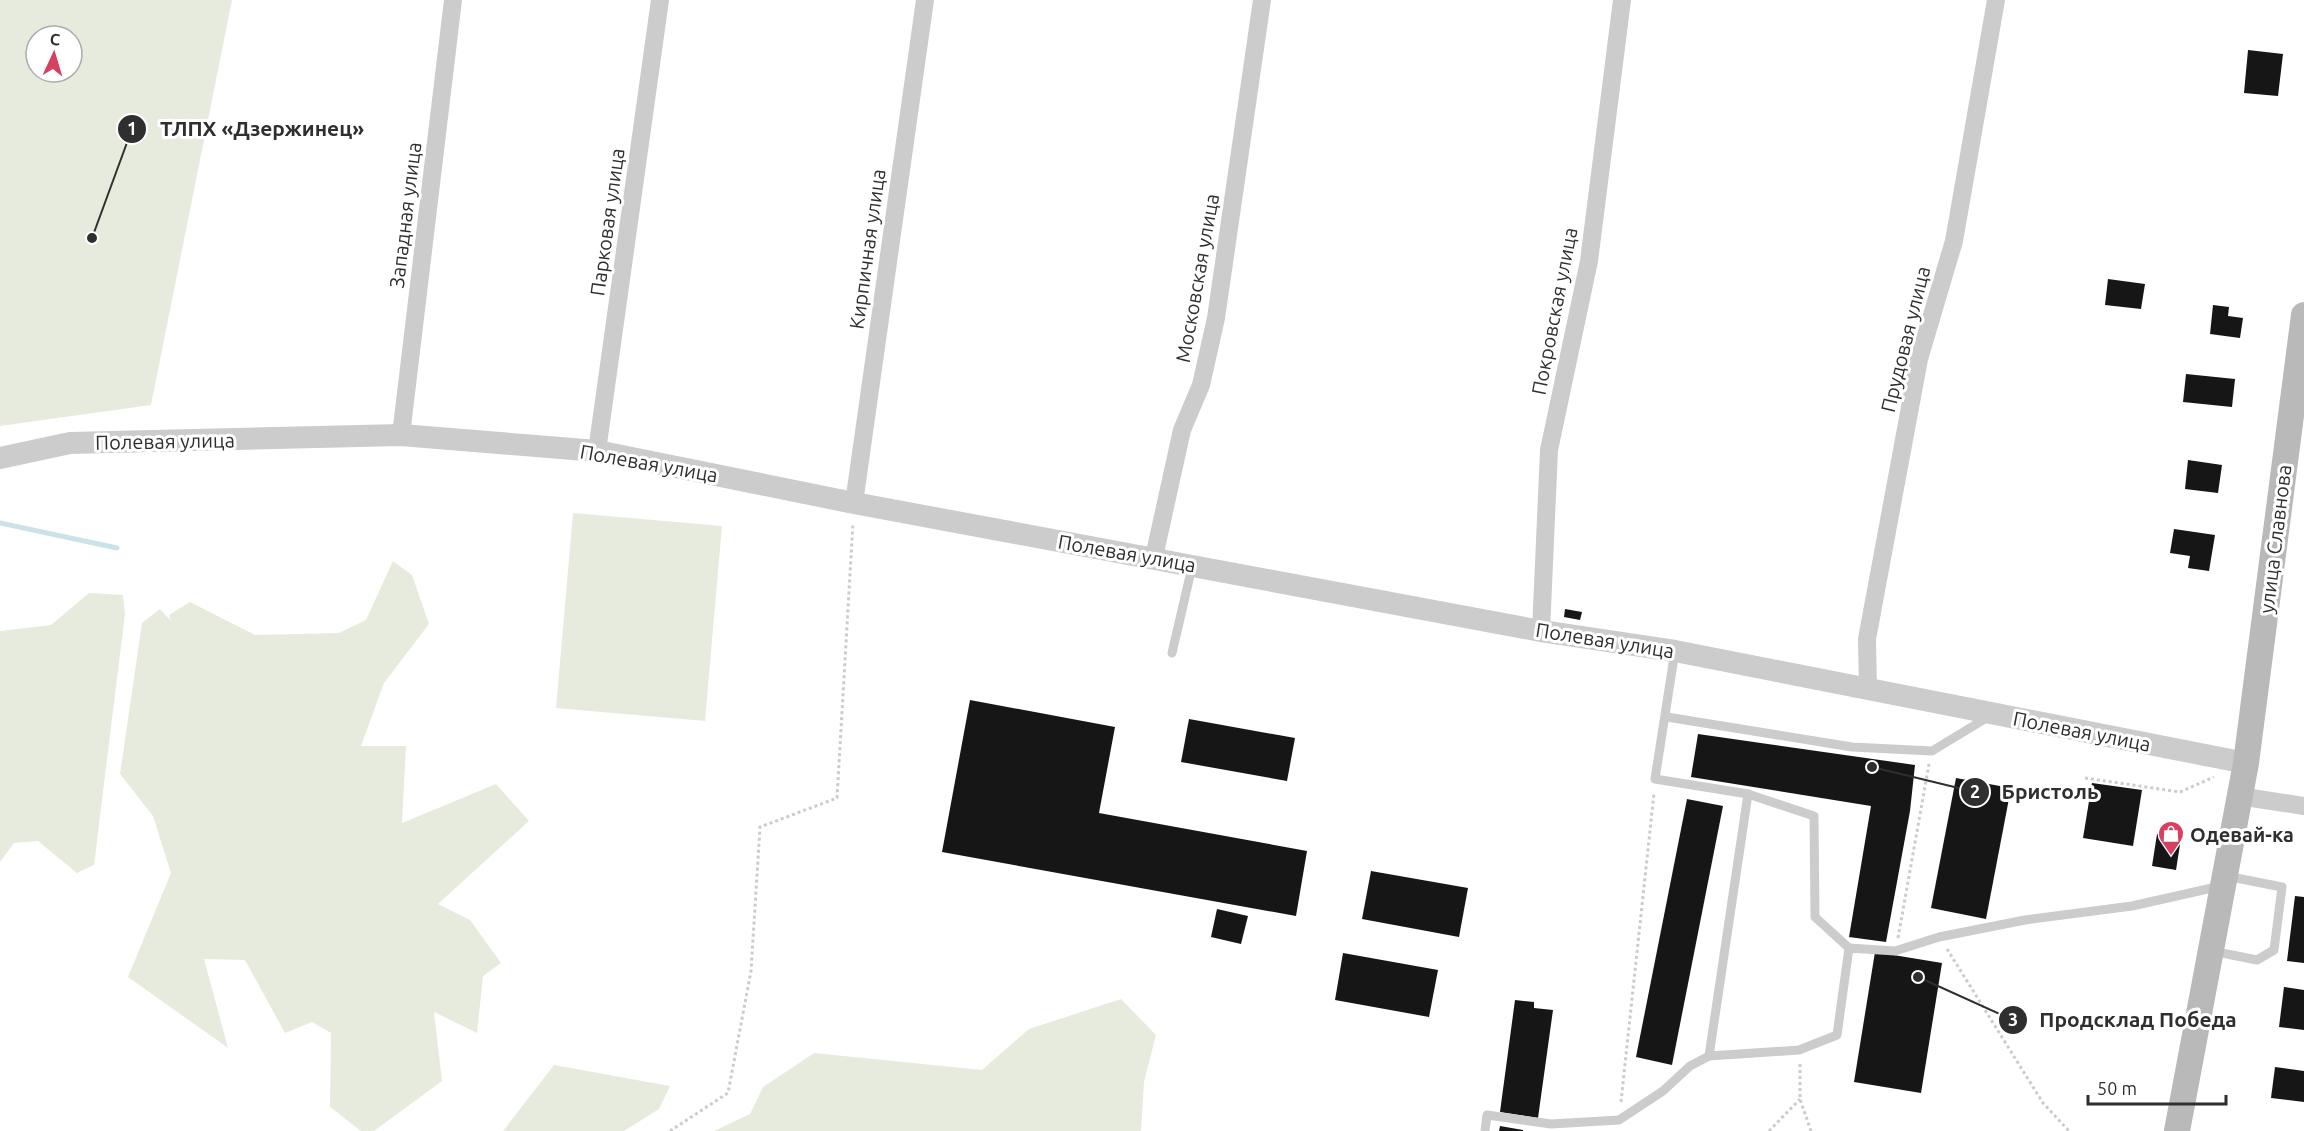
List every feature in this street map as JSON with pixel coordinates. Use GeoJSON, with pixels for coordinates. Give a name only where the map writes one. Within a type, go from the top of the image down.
{"type":"FeatureCollection","features":[{"type":"Feature","properties":{"kind":"main road","name":"улица Славнова"},"geometry":{"type":"LineString","coordinates":[[2177,1131],[2222,881],[2246,763],[2304,315]]}},
{"type":"Feature","properties":{"kind":"street","name":"Западная улица"},"geometry":{"type":"LineString","coordinates":[[401,435],[453,0]]}},
{"type":"Feature","properties":{"kind":"street","name":"Парковая улица"},"geometry":{"type":"LineString","coordinates":[[597,451],[660,0]]}},
{"type":"Feature","properties":{"kind":"street","name":"Кирпичная улица"},"geometry":{"type":"LineString","coordinates":[[854,503],[925,0]]}},
{"type":"Feature","properties":{"kind":"street","name":"Московская улица"},"geometry":{"type":"LineString","coordinates":[[1154,557],[1182,430],[1201,385],[1216,318],[1262,0]]}},
{"type":"Feature","properties":{"kind":"street","name":"Покровская улица"},"geometry":{"type":"LineString","coordinates":[[1541,631],[1549,450],[1589,261],[1622,0]]}},
{"type":"Feature","properties":{"kind":"street","name":"Прудовая улица"},"geometry":{"type":"LineString","coordinates":[[1868,690],[1867,639],[1919,359],[1954,241],[1996,0]]}},
{"type":"Feature","properties":{"kind":"street","name":"Полевая улица"},"geometry":{"type":"LineString","coordinates":[[0,458],[70,443],[401,435],[597,451],[854,503],[1154,557],[1541,631],[1675,651],[2246,763]]}},
{"type":"Feature","properties":{"kind":"street"},"geometry":{"type":"LineString","coordinates":[[2239,796],[2304,806]]}},
{"type":"Feature","properties":{"kind":"lane"},"geometry":{"type":"LineString","coordinates":[[1172,653],[1192,565]]}},
{"type":"Feature","properties":{"kind":"lane"},"geometry":{"type":"LineString","coordinates":[[1675,651],[1667,717],[1655,779],[1748,794],[1814,816],[1815,917],[1849,948],[1895,951],[1939,937],[2025,920],[2132,906],[2222,881],[2282,887],[2274,950],[2257,960],[2210,950]]}},
{"type":"Feature","properties":{"kind":"lane"},"geometry":{"type":"LineString","coordinates":[[1667,717],[1852,747],[1932,751],[1994,714]]}},
{"type":"Feature","properties":{"kind":"lane"},"geometry":{"type":"LineString","coordinates":[[1708,1056],[1748,794]]}},
{"type":"Feature","properties":{"kind":"lane"},"geometry":{"type":"LineString","coordinates":[[1485,1131],[1487,1115],[1551,1124],[1619,1120],[1663,1091],[1690,1066],[1708,1056],[1799,1050],[1838,1035],[1849,948]]}},
{"type":"Feature","properties":{"kind":"lane"},"geometry":{"type":"LineString","coordinates":[[1619,1120],[1621,1131]]}},
{"type":"Feature","properties":{"kind":"path"},"geometry":{"type":"LineString","coordinates":[[670,1131],[728,1092],[751,971],[760,827],[837,798],[854,503]]}},
{"type":"Feature","properties":{"kind":"path"},"geometry":{"type":"LineString","coordinates":[[1895,951],[1932,751]]}},
{"type":"Feature","properties":{"kind":"path"},"geometry":{"type":"LineString","coordinates":[[2085,778],[2180,792],[2246,763]]}},
{"type":"Feature","properties":{"kind":"path"},"geometry":{"type":"LineString","coordinates":[[1619,1120],[1655,779]]}},
{"type":"Feature","properties":{"kind":"path"},"geometry":{"type":"LineString","coordinates":[[1939,937],[2043,1103],[2069,1131]]}},
{"type":"Feature","properties":{"kind":"path"},"geometry":{"type":"LineString","coordinates":[[1799,1050],[1800,1099],[1811,1131]]}},
{"type":"Feature","properties":{"kind":"path"},"geometry":{"type":"LineString","coordinates":[[1769,1131],[1800,1099]]}},
{"type":"Feature","properties":{"kind":"shaded area"},"geometry":{"type":"Polygon","coordinates":[[[0,0],[232,0],[151,405],[0,426],[0,0]]]}},
{"type":"Feature","properties":{"kind":"shaded area"},"geometry":{"type":"Polygon","coordinates":[[[573,513],[722,526],[705,721],[556,708],[573,513]]]}},
{"type":"Feature","properties":{"kind":"shaded area"},"geometry":{"type":"Polygon","coordinates":[[[393,561],[412,575],[429,624],[384,683],[361,746],[406,746],[402,823],[496,784],[529,821],[438,904],[470,920],[501,963],[483,976],[477,1033],[434,1012],[442,1081],[374,1131],[361,1131],[330,1107],[331,1033],[312,1022],[285,1033],[245,960],[204,959],[228,1048],[128,977],[171,873],[153,816],[120,774],[142,623],[160,609],[171,621],[169,615],[190,602],[255,635],[339,633],[366,620],[393,561]]]}},
{"type":"Feature","properties":{"kind":"shaded area"},"geometry":{"type":"Polygon","coordinates":[[[89,593],[123,595],[125,614],[94,865],[77,873],[38,841],[14,843],[0,862],[0,631],[51,625],[89,593]]]}},
{"type":"Feature","properties":{"kind":"shaded area"},"geometry":{"type":"Polygon","coordinates":[[[1121,999],[1156,1035],[1144,1082],[1141,1131],[714,1131],[750,1114],[763,1087],[814,1053],[982,1070],[1029,1029],[1121,999]]]}},
{"type":"Feature","properties":{"kind":"shaded area"},"geometry":{"type":"Polygon","coordinates":[[[554,1065],[670,1086],[659,1109],[624,1131],[503,1131],[554,1065]]]}},
{"type":"Feature","properties":{"kind":"building"},"geometry":{"type":"Polygon","coordinates":[[[2248,50],[2283,54],[2278,96],[2244,93],[2248,50]]]}},
{"type":"Feature","properties":{"kind":"building"},"geometry":{"type":"Polygon","coordinates":[[[2108,279],[2145,284],[2141,309],[2105,305],[2108,279]]]}},
{"type":"Feature","properties":{"kind":"building"},"geometry":{"type":"Polygon","coordinates":[[[2213,305],[2229,307],[2228,316],[2243,318],[2240,338],[2210,334],[2213,305]]]}},
{"type":"Feature","properties":{"kind":"building"},"geometry":{"type":"Polygon","coordinates":[[[2186,374],[2235,379],[2232,407],[2183,402],[2186,374]]]}},
{"type":"Feature","properties":{"kind":"building"},"geometry":{"type":"Polygon","coordinates":[[[2188,460],[2222,465],[2218,493],[2185,489],[2188,460]]]}},
{"type":"Feature","properties":{"kind":"building"},"geometry":{"type":"Polygon","coordinates":[[[2174,529],[2215,535],[2209,571],[2188,568],[2190,556],[2170,553],[2174,529]]]}},
{"type":"Feature","properties":{"kind":"building"},"geometry":{"type":"Polygon","coordinates":[[[1565,609],[1582,612],[1580,620],[1564,617],[1565,609]]]}},
{"type":"Feature","properties":{"kind":"building"},"geometry":{"type":"Polygon","coordinates":[[[970,700],[1115,727],[1099,813],[1307,851],[1296,916],[942,852],[970,700]]]}},
{"type":"Feature","properties":{"kind":"building"},"geometry":{"type":"Polygon","coordinates":[[[1189,719],[1295,738],[1287,781],[1181,762],[1189,719]]]}},
{"type":"Feature","properties":{"kind":"building"},"geometry":{"type":"Polygon","coordinates":[[[1698,734],[1915,765],[1910,811],[1886,942],[1849,937],[1871,806],[1691,777],[1698,734]]]}},
{"type":"Feature","properties":{"kind":"building"},"geometry":{"type":"Polygon","coordinates":[[[1956,778],[2011,788],[1986,919],[1931,908],[1956,778]]]}},
{"type":"Feature","properties":{"kind":"building"},"geometry":{"type":"Polygon","coordinates":[[[2092,783],[2142,790],[2133,846],[2083,838],[2092,783]]]}},
{"type":"Feature","properties":{"kind":"building"},"geometry":{"type":"Polygon","coordinates":[[[1687,799],[1723,806],[1672,1065],[1636,1057],[1687,799]]]}},
{"type":"Feature","properties":{"kind":"building"},"geometry":{"type":"Polygon","coordinates":[[[2157,834],[2181,838],[2176,870],[2152,866],[2157,834]]]}},
{"type":"Feature","properties":{"kind":"building"},"geometry":{"type":"Polygon","coordinates":[[[1371,871],[1468,888],[1459,937],[1362,919],[1371,871]]]}},
{"type":"Feature","properties":{"kind":"building"},"geometry":{"type":"Polygon","coordinates":[[[2295,896],[2304,897],[2304,963],[2287,961],[2295,896]]]}},
{"type":"Feature","properties":{"kind":"building"},"geometry":{"type":"Polygon","coordinates":[[[1217,909],[1248,916],[1241,944],[1211,937],[1217,909]]]}},
{"type":"Feature","properties":{"kind":"building"},"geometry":{"type":"Polygon","coordinates":[[[1875,952],[1942,963],[1921,1093],[1854,1082],[1875,952]]]}},
{"type":"Feature","properties":{"kind":"building"},"geometry":{"type":"Polygon","coordinates":[[[1343,953],[1438,970],[1429,1017],[1335,1000],[1343,953]]]}},
{"type":"Feature","properties":{"kind":"building"},"geometry":{"type":"Polygon","coordinates":[[[2284,987],[2304,990],[2304,1030],[2279,1027],[2284,987]]]}},
{"type":"Feature","properties":{"kind":"building"},"geometry":{"type":"Polygon","coordinates":[[[1515,1000],[1534,1002],[1534,1008],[1553,1010],[1538,1118],[1500,1112],[1515,1000]]]}},
{"type":"Feature","properties":{"kind":"building"},"geometry":{"type":"Polygon","coordinates":[[[2275,1067],[2304,1071],[2304,1102],[2271,1098],[2275,1067]]]}},
{"type":"Feature","properties":{"kind":"building"},"geometry":{"type":"Polygon","coordinates":[[[1500,1126],[1523,1130],[1523,1131],[1499,1131],[1500,1126]]]}},
{"type":"Feature","properties":{"kind":"waterway"},"geometry":{"type":"LineString","coordinates":[[0,523],[117,548]]}},
{"type":"Feature","properties":{"kind":"place","name":"ТЛПХ «Дзержинец»"},"geometry":{"type":"Point","coordinates":[92,238]}},
{"type":"Feature","properties":{"kind":"place","name":"Бристоль"},"geometry":{"type":"Point","coordinates":[1872,767]}},
{"type":"Feature","properties":{"kind":"place","name":"Одевай-ка"},"geometry":{"type":"Point","coordinates":[2171,857]}},
{"type":"Feature","properties":{"kind":"place","name":"Продсклад Победа"},"geometry":{"type":"Point","coordinates":[1918,977]}}]}
